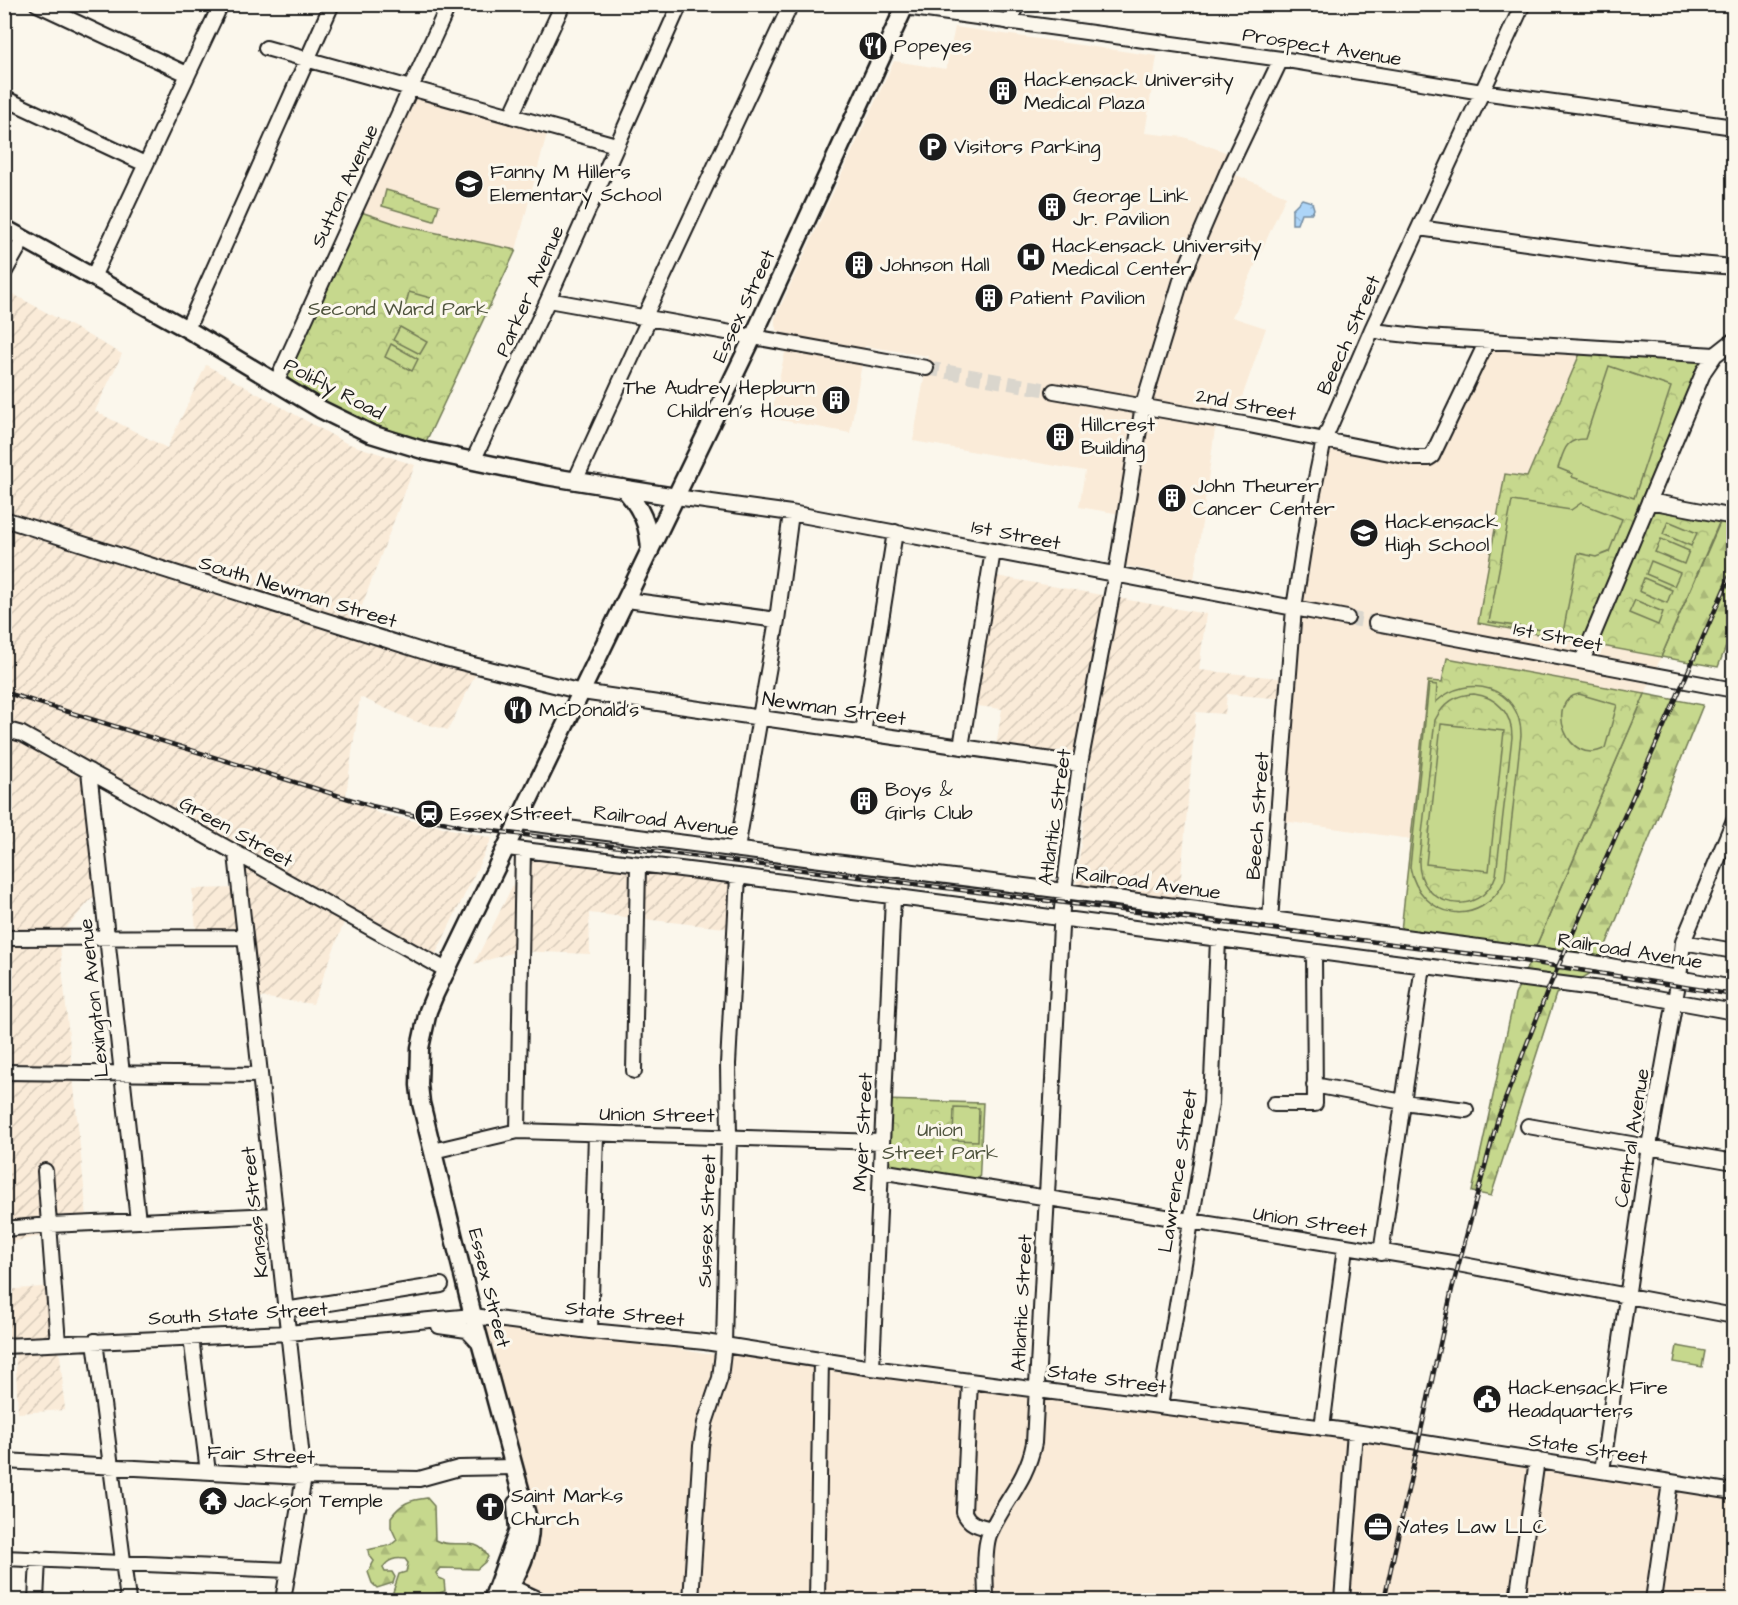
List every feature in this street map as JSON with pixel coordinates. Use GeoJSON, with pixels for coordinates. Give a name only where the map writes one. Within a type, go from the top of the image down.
{"type":"FeatureCollection","features":[{"type":"Feature","properties":{"kind":"main road","name":"Essex Street"},"geometry":{"type":"LineString","coordinates":[[507,1586],[527,1551],[530,1526],[473,1316],[419,1085],[420,1048],[428,1011],[515,849],[520,822],[753,337],[903,6]]}},
{"type":"Feature","properties":{"kind":"main road","name":"Polifly Road"},"geometry":{"type":"LineString","coordinates":[[4,228],[187,329],[345,423],[371,434],[426,451],[473,461],[575,481],[676,497]]}},
{"type":"Feature","properties":{"kind":"main road"},"geometry":{"type":"LineString","coordinates":[[622,489],[638,506],[644,517],[650,552]]}},
{"type":"Feature","properties":{"kind":"main road","name":"Essex Street"},"geometry":{"type":"LineString","coordinates":[[507,1586],[518,1530],[514,1467]]}},
{"type":"Feature","properties":{"kind":"main road"},"geometry":{"type":"LineString","coordinates":[[492,1600],[507,1586],[537,1600]]}},
{"type":"Feature","properties":{"kind":"street"},"geometry":{"type":"LineString","coordinates":[[37,4],[187,75]]}},
{"type":"Feature","properties":{"kind":"street"},"geometry":{"type":"LineString","coordinates":[[93,277],[221,4]]}},
{"type":"Feature","properties":{"kind":"street"},"geometry":{"type":"LineString","coordinates":[[187,329],[332,4]]}},
{"type":"Feature","properties":{"kind":"street","name":"Sutton Avenue"},"geometry":{"type":"LineString","coordinates":[[276,383],[449,4]]}},
{"type":"Feature","properties":{"kind":"street"},"geometry":{"type":"LineString","coordinates":[[512,116],[563,4]]}},
{"type":"Feature","properties":{"kind":"street","name":"Parker Avenue"},"geometry":{"type":"LineString","coordinates":[[473,461],[549,300],[680,4]]}},
{"type":"Feature","properties":{"kind":"street"},"geometry":{"type":"LineString","coordinates":[[575,481],[791,4]]}},
{"type":"Feature","properties":{"kind":"street"},"geometry":{"type":"LineString","coordinates":[[1009,22],[1017,4]]}},
{"type":"Feature","properties":{"kind":"street","name":"Beech Street"},"geometry":{"type":"LineString","coordinates":[[1270,920],[1294,608],[1324,440],[1372,328],[1523,4]]}},
{"type":"Feature","properties":{"kind":"street","name":"Prospect Avenue"},"geometry":{"type":"LineString","coordinates":[[903,6],[1281,59],[1482,92],[1734,127]]}},
{"type":"Feature","properties":{"kind":"street"},"geometry":{"type":"LineString","coordinates":[[266,48],[616,145]]}},
{"type":"Feature","properties":{"kind":"street","name":"Atlantic Street"},"geometry":{"type":"LineString","coordinates":[[986,1600],[988,1540],[992,1529],[1019,1485],[1031,1458],[1034,1443],[1064,891],[1080,764],[1116,573],[1143,405],[1182,277],[1281,59]]}},
{"type":"Feature","properties":{"kind":"street"},"geometry":{"type":"LineString","coordinates":[[4,98],[145,164]]}},
{"type":"Feature","properties":{"kind":"street"},"geometry":{"type":"LineString","coordinates":[[1419,228],[1640,259],[1734,267]]}},
{"type":"Feature","properties":{"kind":"street"},"geometry":{"type":"LineString","coordinates":[[4,273],[24,238]]}},
{"type":"Feature","properties":{"kind":"street"},"geometry":{"type":"LineString","coordinates":[[549,300],[926,368]]}},
{"type":"Feature","properties":{"kind":"street"},"geometry":{"type":"LineString","coordinates":[[1372,328],[1382,332],[1715,356]]}},
{"type":"Feature","properties":{"kind":"street","name":"2nd Street"},"geometry":{"type":"LineString","coordinates":[[1054,391],[1143,405],[1415,458],[1431,458],[1487,340]]}},
{"type":"Feature","properties":{"kind":"street"},"geometry":{"type":"LineString","coordinates":[[1582,661],[1704,371],[1715,356],[1734,340]]}},
{"type":"Feature","properties":{"kind":"street","name":"1st Street"},"geometry":{"type":"LineString","coordinates":[[676,497],[791,513],[1347,618]]}},
{"type":"Feature","properties":{"kind":"street"},"geometry":{"type":"LineString","coordinates":[[1649,501],[1734,517]]}},
{"type":"Feature","properties":{"kind":"street"},"geometry":{"type":"LineString","coordinates":[[737,849],[777,620],[791,513]]}},
{"type":"Feature","properties":{"kind":"street","name":"South Newman Street"},"geometry":{"type":"LineString","coordinates":[[4,519],[441,657],[582,692]]}},
{"type":"Feature","properties":{"kind":"street"},"geometry":{"type":"LineString","coordinates":[[863,733],[895,532]]}},
{"type":"Feature","properties":{"kind":"street"},"geometry":{"type":"LineString","coordinates":[[961,747],[993,550]]}},
{"type":"Feature","properties":{"kind":"street"},"geometry":{"type":"LineString","coordinates":[[627,600],[777,620]]}},
{"type":"Feature","properties":{"kind":"street","name":"1st Street"},"geometry":{"type":"LineString","coordinates":[[1376,622],[1734,690]]}},
{"type":"Feature","properties":{"kind":"street","name":"Newman Street"},"geometry":{"type":"LineString","coordinates":[[582,692],[1080,764]]}},
{"type":"Feature","properties":{"kind":"street","name":"Green Street"},"geometry":{"type":"LineString","coordinates":[[4,729],[22,734],[448,971]]}},
{"type":"Feature","properties":{"kind":"street","name":"Lexington Avenue"},"geometry":{"type":"LineString","coordinates":[[88,771],[138,1221]]}},
{"type":"Feature","properties":{"kind":"street","name":"Central Avenue"},"geometry":{"type":"LineString","coordinates":[[1602,1471],[1648,1146],[1679,978],[1683,942],[1734,820]]}},
{"type":"Feature","properties":{"kind":"street","name":"Railroad Avenue"},"geometry":{"type":"LineString","coordinates":[[520,822],[1064,891],[1582,961],[1734,988]]}},
{"type":"Feature","properties":{"kind":"street"},"geometry":{"type":"LineString","coordinates":[[518,1131],[515,849],[1624,992],[1734,1012]]}},
{"type":"Feature","properties":{"kind":"street","name":"Kansas Street"},"geometry":{"type":"LineString","coordinates":[[236,854],[304,1477],[283,1600]]}},
{"type":"Feature","properties":{"kind":"street"},"geometry":{"type":"LineString","coordinates":[[633,1071],[638,866]]}},
{"type":"Feature","properties":{"kind":"street","name":"Sussex Street"},"geometry":{"type":"LineString","coordinates":[[691,1600],[700,1446],[720,1378],[724,1344],[729,1137],[728,1064],[738,876]]}},
{"type":"Feature","properties":{"kind":"street","name":"Myer Street"},"geometry":{"type":"LineString","coordinates":[[872,1368],[893,898]]}},
{"type":"Feature","properties":{"kind":"street"},"geometry":{"type":"LineString","coordinates":[[4,938],[245,937]]}},
{"type":"Feature","properties":{"kind":"street","name":"Lawrence Street"},"geometry":{"type":"LineString","coordinates":[[1160,1406],[1211,1103],[1218,940]]}},
{"type":"Feature","properties":{"kind":"street"},"geometry":{"type":"LineString","coordinates":[[1683,942],[1734,951]]}},
{"type":"Feature","properties":{"kind":"street"},"geometry":{"type":"LineString","coordinates":[[1274,1104],[1315,1104],[1314,952]]}},
{"type":"Feature","properties":{"kind":"street"},"geometry":{"type":"LineString","coordinates":[[1381,1253],[1423,966]]}},
{"type":"Feature","properties":{"kind":"street"},"geometry":{"type":"LineString","coordinates":[[4,1072],[260,1075]]}},
{"type":"Feature","properties":{"kind":"street"},"geometry":{"type":"LineString","coordinates":[[1314,1085],[1403,1102],[1466,1110]]}},
{"type":"Feature","properties":{"kind":"street"},"geometry":{"type":"LineString","coordinates":[[1528,1126],[1734,1162]]}},
{"type":"Feature","properties":{"kind":"street","name":"Union Street"},"geometry":{"type":"LineString","coordinates":[[433,1151],[518,1131],[882,1142]]}},
{"type":"Feature","properties":{"kind":"street"},"geometry":{"type":"LineString","coordinates":[[590,1331],[596,1134]]}},
{"type":"Feature","properties":{"kind":"street"},"geometry":{"type":"LineString","coordinates":[[45,1171],[58,1343]]}},
{"type":"Feature","properties":{"kind":"street","name":"Union Street"},"geometry":{"type":"LineString","coordinates":[[880,1171],[1458,1264],[1734,1316]]}},
{"type":"Feature","properties":{"kind":"street"},"geometry":{"type":"LineString","coordinates":[[4,1229],[275,1215]]}},
{"type":"Feature","properties":{"kind":"street"},"geometry":{"type":"LineString","coordinates":[[1322,1428],[1345,1247]]}},
{"type":"Feature","properties":{"kind":"street"},"geometry":{"type":"LineString","coordinates":[[285,1310],[441,1285]]}},
{"type":"Feature","properties":{"kind":"street","name":"State Street"},"geometry":{"type":"LineString","coordinates":[[473,1316],[590,1331],[724,1344],[872,1368],[1355,1432],[1734,1492]]}},
{"type":"Feature","properties":{"kind":"street","name":"South State Street"},"geometry":{"type":"LineString","coordinates":[[4,1346],[288,1333],[473,1316]]}},
{"type":"Feature","properties":{"kind":"street"},"geometry":{"type":"LineString","coordinates":[[417,1321],[433,1326],[463,1328],[482,1345]]}},
{"type":"Feature","properties":{"kind":"street"},"geometry":{"type":"LineString","coordinates":[[192,1337],[208,1472]]}},
{"type":"Feature","properties":{"kind":"street"},"geometry":{"type":"LineString","coordinates":[[95,1341],[128,1600]]}},
{"type":"Feature","properties":{"kind":"street"},"geometry":{"type":"LineString","coordinates":[[817,1600],[821,1359]]}},
{"type":"Feature","properties":{"kind":"street"},"geometry":{"type":"LineString","coordinates":[[970,1381],[964,1512],[966,1519],[971,1523],[992,1529]]}},
{"type":"Feature","properties":{"kind":"street"},"geometry":{"type":"LineString","coordinates":[[1342,1600],[1355,1432]]}},
{"type":"Feature","properties":{"kind":"street"},"geometry":{"type":"LineString","coordinates":[[1517,1600],[1537,1460]]}},
{"type":"Feature","properties":{"kind":"street","name":"Fair Street"},"geometry":{"type":"LineString","coordinates":[[4,1461],[304,1477],[419,1479],[459,1468],[514,1467]]}},
{"type":"Feature","properties":{"kind":"street"},"geometry":{"type":"LineString","coordinates":[[1653,1600],[1670,1482]]}},
{"type":"Feature","properties":{"kind":"street"},"geometry":{"type":"LineString","coordinates":[[4,1558],[288,1570]]}},
{"type":"Feature","properties":{"kind":"street"},"geometry":{"type":"LineString","coordinates":[[36,1600],[38,1559]]}},
{"type":"Feature","properties":{"kind":"shaded area","name":"Hackensack University Medical Center"},"geometry":{"type":"Polygon","coordinates":[[[955,27],[1157,56],[1145,133],[1184,137],[1228,153],[1222,169],[1286,196],[1232,317],[1266,328],[1237,412],[1218,408],[1194,580],[1126,566],[1133,516],[1079,507],[1085,471],[913,441],[928,356],[865,346],[850,433],[770,418],[789,335],[778,331],[775,318],[894,61],[946,69],[955,27]]]}},
{"type":"Feature","properties":{"kind":"shaded area"},"geometry":{"type":"Polygon","coordinates":[[[411,88],[549,126],[516,250],[400,225],[355,210],[411,88]]]}},
{"type":"Feature","properties":{"kind":"shaded area"},"geometry":{"type":"Polygon","coordinates":[[[4,289],[122,354],[95,411],[167,448],[206,365],[346,443],[415,465],[352,632],[480,665],[448,730],[414,721],[360,697],[346,795],[378,813],[492,838],[432,962],[346,917],[313,1004],[251,996],[244,939],[197,938],[192,889],[238,888],[233,853],[91,775],[101,888],[59,936],[88,1227],[5,1243],[4,289]]]}},
{"type":"Feature","properties":{"kind":"shaded area"},"geometry":{"type":"Polygon","coordinates":[[[1487,341],[1715,355],[1649,501],[1722,516],[1530,960],[1400,940],[1410,839],[1276,820],[1294,608],[1324,440],[1431,459],[1487,341]]]}},
{"type":"Feature","properties":{"kind":"shaded area"},"geometry":{"type":"Polygon","coordinates":[[[991,575],[1206,614],[1199,670],[1288,679],[1286,699],[1227,694],[1225,714],[1196,712],[1178,910],[1076,887],[1090,765],[995,752],[1002,709],[969,705],[991,575]]]}},
{"type":"Feature","properties":{"kind":"shaded area"},"geometry":{"type":"Polygon","coordinates":[[[532,846],[735,870],[734,929],[589,913],[590,954],[518,951],[474,964],[532,846]]]}},
{"type":"Feature","properties":{"kind":"shaded area"},"geometry":{"type":"Polygon","coordinates":[[[54,1286],[65,1410],[18,1413],[15,1347],[5,1348],[5,1290],[54,1286]]]}},
{"type":"Feature","properties":{"kind":"shaded area"},"geometry":{"type":"Polygon","coordinates":[[[473,1316],[590,1331],[705,1354],[821,1359],[1733,1492],[1733,1600],[532,1600],[510,1589],[527,1551],[473,1316]]]}},
{"type":"Feature","properties":{"kind":"green space"},"geometry":{"type":"Polygon","coordinates":[[[386,190],[439,205],[434,221],[382,206],[386,190]]]}},
{"type":"Feature","properties":{"kind":"green space","name":"Second Ward Park"},"geometry":{"type":"Polygon","coordinates":[[[355,210],[400,225],[516,250],[422,450],[276,383],[355,210]]]}},
{"type":"Feature","properties":{"kind":"green space"},"geometry":{"type":"Polygon","coordinates":[[[409,292],[438,300],[433,316],[405,308],[409,292]]]}},
{"type":"Feature","properties":{"kind":"green space"},"geometry":{"type":"Polygon","coordinates":[[[400,327],[427,342],[420,354],[393,340],[400,327]]]}},
{"type":"Feature","properties":{"kind":"green space"},"geometry":{"type":"Polygon","coordinates":[[[391,344],[418,359],[412,371],[385,357],[391,344]]]}},
{"type":"Feature","properties":{"kind":"green space"},"geometry":{"type":"Polygon","coordinates":[[[1582,349],[1712,357],[1652,503],[1722,516],[1661,657],[1478,623],[1505,474],[1527,477],[1582,349]]]}},
{"type":"Feature","properties":{"kind":"green space"},"geometry":{"type":"Polygon","coordinates":[[[1609,366],[1671,387],[1634,498],[1572,477],[1573,474],[1558,468],[1569,444],[1585,439],[1609,366]]]}},
{"type":"Feature","properties":{"kind":"green space"},"geometry":{"type":"Polygon","coordinates":[[[1733,493],[1733,629],[1718,667],[1661,657],[1733,493]]]}},
{"type":"Feature","properties":{"kind":"green space"},"geometry":{"type":"Polygon","coordinates":[[[1512,501],[1571,510],[1581,503],[1622,519],[1609,552],[1596,557],[1578,553],[1563,633],[1489,622],[1512,501]]]}},
{"type":"Feature","properties":{"kind":"green space"},"geometry":{"type":"Polygon","coordinates":[[[1668,521],[1697,533],[1691,546],[1663,534],[1668,521]]]}},
{"type":"Feature","properties":{"kind":"green space"},"geometry":{"type":"Polygon","coordinates":[[[1661,539],[1689,551],[1684,564],[1655,552],[1661,539]]]}},
{"type":"Feature","properties":{"kind":"green space"},"geometry":{"type":"Polygon","coordinates":[[[1651,561],[1680,573],[1674,586],[1646,574],[1651,561]]]}},
{"type":"Feature","properties":{"kind":"green space"},"geometry":{"type":"Polygon","coordinates":[[[1644,578],[1672,590],[1667,603],[1639,591],[1644,578]]]}},
{"type":"Feature","properties":{"kind":"green space"},"geometry":{"type":"Polygon","coordinates":[[[1635,600],[1663,612],[1658,625],[1629,613],[1635,600]]]}},
{"type":"Feature","properties":{"kind":"green space"},"geometry":{"type":"Polygon","coordinates":[[[1447,658],[1645,694],[1530,960],[1400,940],[1428,681],[1442,682],[1447,658]]]}},
{"type":"Feature","properties":{"kind":"green space"},"geometry":{"type":"Polygon","coordinates":[[[1429,684],[1437,685],[1436,702],[1449,693],[1463,688],[1490,689],[1503,696],[1512,705],[1519,719],[1521,735],[1505,880],[1495,896],[1482,907],[1467,912],[1453,912],[1438,908],[1426,898],[1416,885],[1410,867],[1429,684]],[[1467,694],[1456,698],[1442,709],[1435,720],[1419,860],[1421,876],[1428,889],[1439,898],[1451,902],[1465,903],[1477,898],[1488,889],[1496,875],[1512,737],[1509,721],[1502,708],[1482,696],[1467,694]]]}},
{"type":"Feature","properties":{"kind":"green space"},"geometry":{"type":"Polygon","coordinates":[[[1579,694],[1617,705],[1605,748],[1592,752],[1580,749],[1571,742],[1565,731],[1562,719],[1563,708],[1569,699],[1579,694]]]}},
{"type":"Feature","properties":{"kind":"green space"},"geometry":{"type":"Polygon","coordinates":[[[1645,694],[1703,705],[1596,970],[1556,994],[1491,1196],[1472,1192],[1515,995],[1645,694]]]}},
{"type":"Feature","properties":{"kind":"green space"},"geometry":{"type":"Polygon","coordinates":[[[1441,724],[1504,731],[1489,871],[1426,864],[1441,724]]]}},
{"type":"Feature","properties":{"kind":"green space","name":"Union Street Park"},"geometry":{"type":"Polygon","coordinates":[[[884,1100],[983,1103],[979,1187],[880,1171],[884,1100]]]}},
{"type":"Feature","properties":{"kind":"green space"},"geometry":{"type":"Polygon","coordinates":[[[954,1107],[979,1108],[978,1141],[953,1140],[954,1107]]]}},
{"type":"Feature","properties":{"kind":"green space"},"geometry":{"type":"Polygon","coordinates":[[[1677,1346],[1705,1351],[1702,1367],[1674,1362],[1677,1346]]]}},
{"type":"Feature","properties":{"kind":"green space"},"geometry":{"type":"Polygon","coordinates":[[[427,1498],[434,1506],[435,1540],[449,1544],[471,1544],[483,1550],[488,1557],[477,1569],[440,1568],[436,1573],[444,1580],[445,1591],[415,1597],[413,1600],[390,1600],[394,1596],[393,1592],[399,1574],[406,1572],[408,1563],[405,1559],[398,1558],[387,1563],[383,1568],[385,1572],[392,1572],[395,1577],[393,1583],[377,1588],[372,1583],[368,1572],[374,1561],[368,1550],[394,1543],[397,1540],[391,1527],[391,1517],[398,1508],[406,1503],[427,1498]]]}},
{"type":"Feature","properties":{"kind":"water"},"geometry":{"type":"Polygon","coordinates":[[[1302,199],[1312,202],[1314,209],[1312,213],[1301,213],[1297,224],[1292,224],[1292,209],[1302,199]]]}},
{"type":"Feature","properties":{"kind":"tunnel"},"geometry":{"type":"LineString","coordinates":[[926,368],[1054,391]]}},
{"type":"Feature","properties":{"kind":"tunnel"},"geometry":{"type":"LineString","coordinates":[[1347,618],[1376,623]]}},
{"type":"Feature","properties":{"kind":"railway"},"geometry":{"type":"LineString","coordinates":[[1384,1600],[1452,1289],[1498,1118],[1547,992],[1734,567]]}},
{"type":"Feature","properties":{"kind":"railway"},"geometry":{"type":"LineString","coordinates":[[4,692],[372,806],[469,828],[1511,959],[1734,995]]}},
{"type":"Feature","properties":{"kind":"place","name":"Popeyes"},"geometry":{"type":"Point","coordinates":[873,46]}},
{"type":"Feature","properties":{"kind":"place","name":"Hackensack University Medical Plaza"},"geometry":{"type":"Point","coordinates":[1003,91]}},
{"type":"Feature","properties":{"kind":"place","name":"Visitors Parking"},"geometry":{"type":"Point","coordinates":[933,147]}},
{"type":"Feature","properties":{"kind":"place","name":"Fanny M Hillers Elementary School"},"geometry":{"type":"Point","coordinates":[469,184]}},
{"type":"Feature","properties":{"kind":"place","name":"George Link Jr. Pavilion"},"geometry":{"type":"Point","coordinates":[1052,207]}},
{"type":"Feature","properties":{"kind":"place","name":"Hackensack University Medical Center"},"geometry":{"type":"Point","coordinates":[1031,257]}},
{"type":"Feature","properties":{"kind":"place","name":"Johnson Hall"},"geometry":{"type":"Point","coordinates":[859,265]}},
{"type":"Feature","properties":{"kind":"place","name":"Patient Pavilion"},"geometry":{"type":"Point","coordinates":[989,298]}},
{"type":"Feature","properties":{"kind":"place","name":"The Audrey Hepburn Children's House"},"geometry":{"type":"Point","coordinates":[836,400]}},
{"type":"Feature","properties":{"kind":"place","name":"Hillcrest Building"},"geometry":{"type":"Point","coordinates":[1060,437]}},
{"type":"Feature","properties":{"kind":"place","name":"John Theurer Cancer Center"},"geometry":{"type":"Point","coordinates":[1172,498]}},
{"type":"Feature","properties":{"kind":"place","name":"Hackensack High School"},"geometry":{"type":"Point","coordinates":[1364,533]}},
{"type":"Feature","properties":{"kind":"place","name":"McDonald's"},"geometry":{"type":"Point","coordinates":[518,710]}},
{"type":"Feature","properties":{"kind":"place","name":"Boys & Girls Club"},"geometry":{"type":"Point","coordinates":[864,801]}},
{"type":"Feature","properties":{"kind":"place","name":"Essex Street"},"geometry":{"type":"Point","coordinates":[429,814]}},
{"type":"Feature","properties":{"kind":"place","name":"Hackensack Fire Headquarters"},"geometry":{"type":"Point","coordinates":[1487,1399]}},
{"type":"Feature","properties":{"kind":"place","name":"Jackson Temple"},"geometry":{"type":"Point","coordinates":[213,1501]}},
{"type":"Feature","properties":{"kind":"place","name":"Saint Marks Church"},"geometry":{"type":"Point","coordinates":[490,1507]}},
{"type":"Feature","properties":{"kind":"place","name":"Yates Law LLC"},"geometry":{"type":"Point","coordinates":[1378,1527]}}]}
